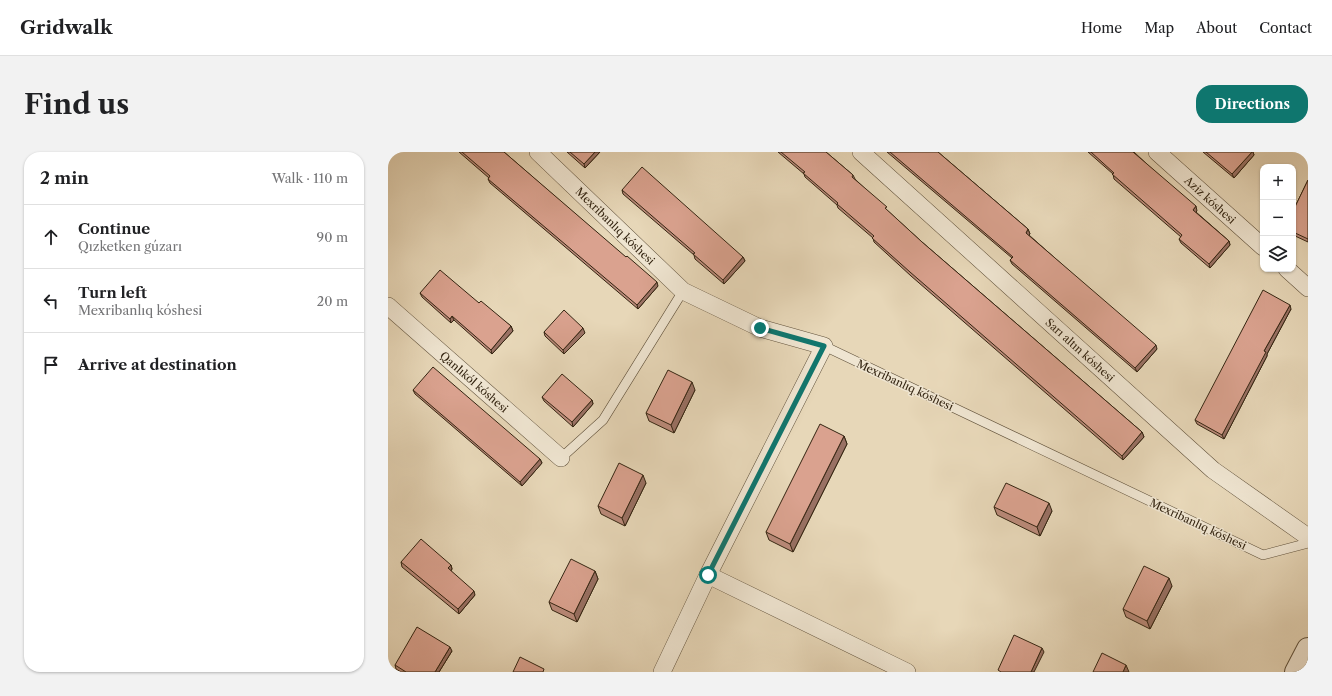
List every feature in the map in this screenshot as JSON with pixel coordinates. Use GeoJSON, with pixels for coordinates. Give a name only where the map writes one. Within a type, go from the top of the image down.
{"type":"FeatureCollection","features":[{"type":"Feature","properties":{"kind":"street","name":"Mexribanlıq kóshesi"},"geometry":{"type":"LineString","coordinates":[[538,152],[683,291],[760,328],[824,346]]}},
{"type":"Feature","properties":{"kind":"street","name":"Sarı altın kóshesi"},"geometry":{"type":"LineString","coordinates":[[861,152],[1212,470],[1308,538]]}},
{"type":"Feature","properties":{"kind":"street","name":"Aziz kóshesi"},"geometry":{"type":"LineString","coordinates":[[1157,152],[1260,244]]}},
{"type":"Feature","properties":{"kind":"street"},"geometry":{"type":"LineString","coordinates":[[1290,272],[1308,288]]}},
{"type":"Feature","properties":{"kind":"street","name":"Qanlıkól kóshesi"},"geometry":{"type":"LineString","coordinates":[[388,306],[561,458]]}},
{"type":"Feature","properties":{"kind":"street"},"geometry":{"type":"LineString","coordinates":[[662,672],[708,575],[824,346]]}},
{"type":"Feature","properties":{"kind":"street"},"geometry":{"type":"LineString","coordinates":[[708,575],[908,672]]}},
{"type":"Feature","properties":{"kind":"street"},"geometry":{"type":"LineString","coordinates":[[1296,672],[1308,649]]}},
{"type":"Feature","properties":{"kind":"lane"},"geometry":{"type":"LineString","coordinates":[[561,458],[604,420],[683,291]]}},
{"type":"Feature","properties":{"kind":"lane","name":"Mexribanlıq kóshesi"},"geometry":{"type":"LineString","coordinates":[[824,346],[1263,555],[1308,543]]}},
{"type":"Feature","properties":{"kind":"building"},"geometry":{"type":"Polygon","coordinates":[[[462,152],[504,152],[657,282],[637,305],[488,179],[490,176],[462,152]]]}},
{"type":"Feature","properties":{"kind":"building"},"geometry":{"type":"Polygon","coordinates":[[[570,152],[595,152],[584,164],[570,152]]]}},
{"type":"Feature","properties":{"kind":"building"},"geometry":{"type":"Polygon","coordinates":[[[781,152],[826,152],[853,175],[852,177],[887,207],[885,208],[922,242],[1142,432],[1122,456],[910,272],[872,238],[874,236],[803,173],[805,172],[781,152]]]}},
{"type":"Feature","properties":{"kind":"building"},"geometry":{"type":"Polygon","coordinates":[[[890,152],[938,152],[1028,229],[1026,233],[1156,345],[1135,368],[1010,260],[1013,257],[890,152]]]}},
{"type":"Feature","properties":{"kind":"building"},"geometry":{"type":"Polygon","coordinates":[[[1091,152],[1133,152],[1196,206],[1193,210],[1229,241],[1209,264],[1179,239],[1182,235],[1112,174],[1114,173],[1091,152]]]}},
{"type":"Feature","properties":{"kind":"building"},"geometry":{"type":"Polygon","coordinates":[[[1206,152],[1252,152],[1232,174],[1206,152]]]}},
{"type":"Feature","properties":{"kind":"building"},"geometry":{"type":"Polygon","coordinates":[[[642,167],[743,257],[723,280],[693,254],[695,253],[622,190],[642,167]]]}},
{"type":"Feature","properties":{"kind":"building"},"geometry":{"type":"Polygon","coordinates":[[[1308,180],[1308,239],[1296,233],[1296,205],[1308,180]]]}},
{"type":"Feature","properties":{"kind":"building"},"geometry":{"type":"Polygon","coordinates":[[[440,270],[479,303],[481,301],[511,326],[491,350],[452,316],[450,319],[420,293],[440,270]]]}},
{"type":"Feature","properties":{"kind":"building"},"geometry":{"type":"Polygon","coordinates":[[[1263,290],[1290,305],[1264,351],[1266,352],[1222,435],[1195,420],[1263,290]]]}},
{"type":"Feature","properties":{"kind":"building"},"geometry":{"type":"Polygon","coordinates":[[[564,310],[583,328],[563,350],[544,332],[564,310]]]}},
{"type":"Feature","properties":{"kind":"building"},"geometry":{"type":"Polygon","coordinates":[[[433,367],[540,459],[520,482],[413,390],[433,367]]]}},
{"type":"Feature","properties":{"kind":"building"},"geometry":{"type":"Polygon","coordinates":[[[668,370],[692,382],[671,425],[646,413],[668,370]]]}},
{"type":"Feature","properties":{"kind":"building"},"geometry":{"type":"Polygon","coordinates":[[[562,374],[592,400],[572,422],[542,397],[562,374]]]}},
{"type":"Feature","properties":{"kind":"building"},"geometry":{"type":"Polygon","coordinates":[[[820,424],[844,436],[790,544],[766,532],[820,424]]]}},
{"type":"Feature","properties":{"kind":"building"},"geometry":{"type":"Polygon","coordinates":[[[619,463],[643,475],[622,518],[598,506],[619,463]]]}},
{"type":"Feature","properties":{"kind":"building"},"geometry":{"type":"Polygon","coordinates":[[[1006,483],[1049,503],[1037,527],[994,507],[1006,483]]]}},
{"type":"Feature","properties":{"kind":"building"},"geometry":{"type":"Polygon","coordinates":[[[421,539],[451,565],[448,568],[474,591],[458,609],[401,562],[421,539]]]}},
{"type":"Feature","properties":{"kind":"building"},"geometry":{"type":"Polygon","coordinates":[[[571,559],[595,571],[574,614],[549,602],[571,559]]]}},
{"type":"Feature","properties":{"kind":"building"},"geometry":{"type":"Polygon","coordinates":[[[1144,566],[1169,578],[1147,621],[1123,609],[1144,566]]]}},
{"type":"Feature","properties":{"kind":"building"},"geometry":{"type":"Polygon","coordinates":[[[417,627],[450,647],[435,672],[406,672],[395,665],[417,627]]]}},
{"type":"Feature","properties":{"kind":"building"},"geometry":{"type":"Polygon","coordinates":[[[1014,635],[1042,648],[1031,672],[1001,672],[998,670],[1014,635]]]}},
{"type":"Feature","properties":{"kind":"building"},"geometry":{"type":"Polygon","coordinates":[[[1102,653],[1126,665],[1123,672],[1093,672],[1102,653]]]}},
{"type":"Feature","properties":{"kind":"building"},"geometry":{"type":"Polygon","coordinates":[[[520,657],[544,669],[543,672],[513,672],[520,657]]]}},
{"type":"Feature","properties":{"kind":"route"},"geometry":{"type":"LineString","coordinates":[[708,575],[824,346],[760,328]]}}]}
